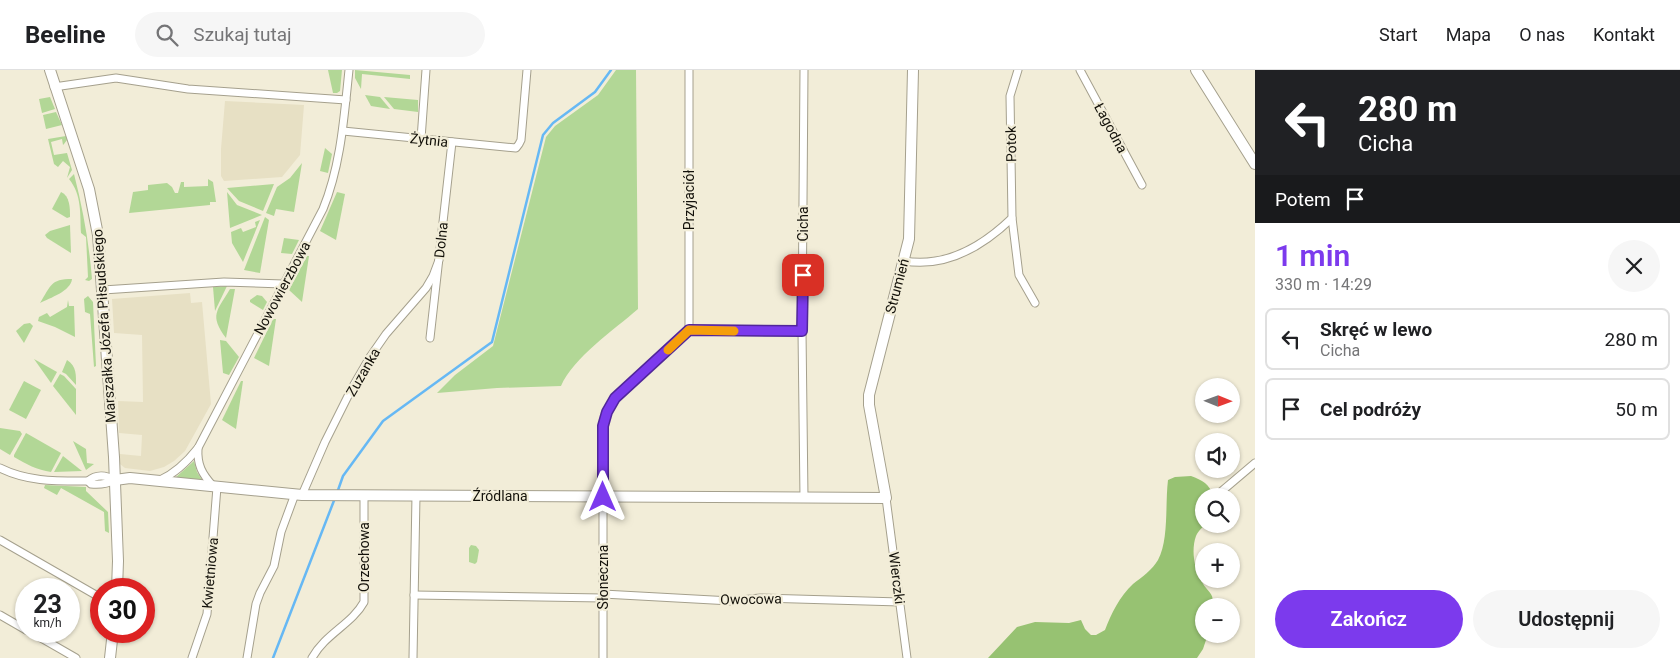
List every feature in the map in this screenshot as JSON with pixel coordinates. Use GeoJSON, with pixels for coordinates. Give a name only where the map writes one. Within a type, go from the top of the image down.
{"type":"FeatureCollection","features":[{"type":"Feature","properties":{"kind":"street","name":"Marszałka Józefa Piłsudskiego"},"geometry":{"type":"LineString","coordinates":[[50,70],[54,87],[71,130],[90,189],[98,234],[116,495],[117,578]]}},
{"type":"Feature","properties":{"kind":"street","name":"Nowowierzbowa"},"geometry":{"type":"LineString","coordinates":[[160,481],[185,464],[198,448],[282,284],[311,233],[331,189],[338,161],[349,70]]}},
{"type":"Feature","properties":{"kind":"street"},"geometry":{"type":"LineString","coordinates":[[421,139],[426,70]]}},
{"type":"Feature","properties":{"kind":"street","name":"Żytnia"},"geometry":{"type":"LineString","coordinates":[[343,131],[516,148],[520,142],[527,70]]}},
{"type":"Feature","properties":{"kind":"street","name":"Przyjaciół"},"geometry":{"type":"LineString","coordinates":[[689,70],[689,330]]}},
{"type":"Feature","properties":{"kind":"street","name":"Cicha"},"geometry":{"type":"LineString","coordinates":[[804,70],[802,331],[804,498]]}},
{"type":"Feature","properties":{"kind":"street","name":"Strumień"},"geometry":{"type":"LineString","coordinates":[[886,498],[869,405],[869,395],[909,239],[914,70]]}},
{"type":"Feature","properties":{"kind":"street","name":"Potok"},"geometry":{"type":"LineString","coordinates":[[1018,70],[1010,96],[1012,218],[1019,275],[1035,303]]}},
{"type":"Feature","properties":{"kind":"street","name":"Łagodna"},"geometry":{"type":"LineString","coordinates":[[1080,70],[1142,185]]}},
{"type":"Feature","properties":{"kind":"street"},"geometry":{"type":"LineString","coordinates":[[1196,70],[1255,164]]}},
{"type":"Feature","properties":{"kind":"street"},"geometry":{"type":"LineString","coordinates":[[54,87],[116,78],[188,89],[346,100]]}},
{"type":"Feature","properties":{"kind":"street","name":"Dolna"},"geometry":{"type":"LineString","coordinates":[[430,338],[452,142]]}},
{"type":"Feature","properties":{"kind":"street"},"geometry":{"type":"LineString","coordinates":[[904,261],[928,263],[958,254],[980,245],[997,233],[1012,218]]}},
{"type":"Feature","properties":{"kind":"street","name":"Zuzanka"},"geometry":{"type":"LineString","coordinates":[[247,658],[256,604],[274,566],[280,532],[366,365],[386,334],[426,288],[439,260]]}},
{"type":"Feature","properties":{"kind":"street"},"geometry":{"type":"LineString","coordinates":[[103,290],[226,282],[282,284]]}},
{"type":"Feature","properties":{"kind":"street"},"geometry":{"type":"LineString","coordinates":[[603,497],[603,426],[607,412],[615,398],[689,330],[802,331]]}},
{"type":"Feature","properties":{"kind":"street"},"geometry":{"type":"LineString","coordinates":[[198,448],[200,469],[215,486]]}},
{"type":"Feature","properties":{"kind":"street"},"geometry":{"type":"LineString","coordinates":[[1225,488],[1255,463]]}},
{"type":"Feature","properties":{"kind":"street"},"geometry":{"type":"LineString","coordinates":[[0,468],[31,479],[50,481],[88,481],[91,484],[98,485],[107,484],[115,480]]}},
{"type":"Feature","properties":{"kind":"street"},"geometry":{"type":"LineString","coordinates":[[88,481],[92,477],[108,476],[115,480]]}},
{"type":"Feature","properties":{"kind":"street","name":"Źródlana"},"geometry":{"type":"LineString","coordinates":[[115,480],[130,478],[298,495],[336,496],[886,498]]}},
{"type":"Feature","properties":{"kind":"street"},"geometry":{"type":"LineString","coordinates":[[98,485],[116,495]]}},
{"type":"Feature","properties":{"kind":"street","name":"Kwietniowa"},"geometry":{"type":"LineString","coordinates":[[192,658],[207,614],[215,486]]}},
{"type":"Feature","properties":{"kind":"street","name":"Orzechowa"},"geometry":{"type":"LineString","coordinates":[[312,658],[327,638],[361,608],[364,602],[364,496]]}},
{"type":"Feature","properties":{"kind":"street"},"geometry":{"type":"LineString","coordinates":[[413,658],[416,496]]}},
{"type":"Feature","properties":{"kind":"street","name":"Słoneczna"},"geometry":{"type":"LineString","coordinates":[[603,497],[603,658]]}},
{"type":"Feature","properties":{"kind":"street","name":"Wierczki"},"geometry":{"type":"LineString","coordinates":[[886,498],[906,658]]}},
{"type":"Feature","properties":{"kind":"street"},"geometry":{"type":"LineString","coordinates":[[0,540],[90,592]]}},
{"type":"Feature","properties":{"kind":"street","name":"Owocowa"},"geometry":{"type":"LineString","coordinates":[[414,595],[603,596],[731,600],[760,598],[900,602]]}},
{"type":"Feature","properties":{"kind":"street"},"geometry":{"type":"LineString","coordinates":[[0,615],[15,623]]}},
{"type":"Feature","properties":{"kind":"street"},"geometry":{"type":"LineString","coordinates":[[50,643],[76,658]]}},
{"type":"Feature","properties":{"kind":"street"},"geometry":{"type":"LineString","coordinates":[[110,658],[111,643]]}},
{"type":"Feature","properties":{"kind":"shaded area"},"geometry":{"type":"Polygon","coordinates":[[[225,101],[304,105],[300,155],[282,177],[224,181],[221,176],[221,149],[225,101]]]}},
{"type":"Feature","properties":{"kind":"shaded area"},"geometry":{"type":"Polygon","coordinates":[[[190,293],[191,303],[202,302],[211,404],[185,451],[174,461],[164,467],[150,471],[125,468],[120,464],[120,454],[141,456],[142,435],[119,433],[118,401],[143,402],[142,335],[114,333],[112,299],[190,293]]]}},
{"type":"Feature","properties":{"kind":"green space"},"geometry":{"type":"Polygon","coordinates":[[[328,70],[342,70],[340,91],[337,93],[333,93],[328,70]]]}},
{"type":"Feature","properties":{"kind":"green space"},"geometry":{"type":"Polygon","coordinates":[[[355,70],[410,75],[410,79],[362,74],[361,89],[355,78],[355,70]]]}},
{"type":"Feature","properties":{"kind":"green space"},"geometry":{"type":"Polygon","coordinates":[[[616,70],[636,70],[638,309],[575,365],[561,386],[497,388],[437,393],[455,375],[493,346],[546,137],[555,126],[598,95],[616,70]]]}},
{"type":"Feature","properties":{"kind":"green space"},"geometry":{"type":"Polygon","coordinates":[[[365,95],[380,97],[390,109],[371,106],[365,95]]]}},
{"type":"Feature","properties":{"kind":"green space"},"geometry":{"type":"Polygon","coordinates":[[[50,97],[55,109],[42,113],[39,99],[50,97]]]}},
{"type":"Feature","properties":{"kind":"green space"},"geometry":{"type":"Polygon","coordinates":[[[384,97],[418,100],[418,112],[394,109],[384,97]]]}},
{"type":"Feature","properties":{"kind":"green space"},"geometry":{"type":"Polygon","coordinates":[[[56,112],[62,125],[46,129],[43,115],[56,112]]]}},
{"type":"Feature","properties":{"kind":"green space"},"geometry":{"type":"Polygon","coordinates":[[[66,136],[67,140],[63,145],[62,139],[51,142],[54,155],[67,153],[72,170],[67,178],[70,167],[63,161],[58,167],[54,164],[48,139],[66,136]]]}},
{"type":"Feature","properties":{"kind":"green space"},"geometry":{"type":"Polygon","coordinates":[[[325,148],[332,154],[328,173],[320,171],[325,148]]]}},
{"type":"Feature","properties":{"kind":"green space"},"geometry":{"type":"Polygon","coordinates":[[[302,163],[294,212],[276,209],[274,216],[266,213],[277,187],[290,178],[302,163]]]}},
{"type":"Feature","properties":{"kind":"green space"},"geometry":{"type":"Polygon","coordinates":[[[74,174],[87,239],[92,279],[89,281],[85,280],[88,277],[86,237],[81,233],[78,198],[69,179],[74,174]]]}},
{"type":"Feature","properties":{"kind":"green space"},"geometry":{"type":"Polygon","coordinates":[[[208,179],[213,182],[216,202],[210,202],[210,205],[129,213],[133,192],[148,190],[148,185],[167,183],[175,193],[178,193],[181,182],[184,182],[184,187],[208,186],[208,179]]]}},
{"type":"Feature","properties":{"kind":"green space"},"geometry":{"type":"Polygon","coordinates":[[[274,184],[263,211],[239,201],[227,188],[274,184]]]}},
{"type":"Feature","properties":{"kind":"green space"},"geometry":{"type":"Polygon","coordinates":[[[61,192],[66,196],[69,203],[70,217],[67,218],[52,209],[61,192]]]}},
{"type":"Feature","properties":{"kind":"green space"},"geometry":{"type":"Polygon","coordinates":[[[227,192],[237,205],[262,215],[230,228],[227,192]]]}},
{"type":"Feature","properties":{"kind":"green space"},"geometry":{"type":"Polygon","coordinates":[[[337,192],[345,194],[336,240],[320,231],[337,192]]]}},
{"type":"Feature","properties":{"kind":"green space"},"geometry":{"type":"Polygon","coordinates":[[[265,217],[269,220],[260,273],[244,270],[265,217]]]}},
{"type":"Feature","properties":{"kind":"green space"},"geometry":{"type":"Polygon","coordinates":[[[260,220],[243,262],[232,243],[231,232],[241,228],[243,232],[256,227],[255,222],[260,220]]]}},
{"type":"Feature","properties":{"kind":"green space"},"geometry":{"type":"Polygon","coordinates":[[[70,225],[71,253],[45,235],[50,231],[70,225]]]}},
{"type":"Feature","properties":{"kind":"green space"},"geometry":{"type":"Polygon","coordinates":[[[284,238],[299,240],[292,254],[281,253],[284,238]]]}},
{"type":"Feature","properties":{"kind":"green space"},"geometry":{"type":"Polygon","coordinates":[[[307,256],[309,256],[302,302],[289,290],[307,256]]]}},
{"type":"Feature","properties":{"kind":"green space"},"geometry":{"type":"Polygon","coordinates":[[[72,279],[64,291],[40,303],[55,282],[72,279]]]}},
{"type":"Feature","properties":{"kind":"green space"},"geometry":{"type":"Polygon","coordinates":[[[227,286],[215,311],[213,287],[227,286]]]}},
{"type":"Feature","properties":{"kind":"green space"},"geometry":{"type":"Polygon","coordinates":[[[230,289],[235,289],[226,338],[216,318],[219,308],[230,289]]]}},
{"type":"Feature","properties":{"kind":"green space"},"geometry":{"type":"Polygon","coordinates":[[[257,295],[262,296],[267,302],[263,310],[250,302],[257,295]]]}},
{"type":"Feature","properties":{"kind":"green space"},"geometry":{"type":"Polygon","coordinates":[[[88,296],[93,302],[96,366],[94,367],[90,314],[85,312],[84,299],[88,296]]]}},
{"type":"Feature","properties":{"kind":"green space"},"geometry":{"type":"Polygon","coordinates":[[[68,300],[69,306],[74,306],[75,337],[38,321],[39,317],[47,313],[50,317],[67,307],[68,300]]]}},
{"type":"Feature","properties":{"kind":"green space"},"geometry":{"type":"Polygon","coordinates":[[[273,319],[276,319],[269,366],[254,358],[273,319]]]}},
{"type":"Feature","properties":{"kind":"green space"},"geometry":{"type":"Polygon","coordinates":[[[30,323],[33,326],[24,343],[16,331],[24,324],[30,323]]]}},
{"type":"Feature","properties":{"kind":"green space"},"geometry":{"type":"Polygon","coordinates":[[[220,340],[226,341],[239,357],[229,375],[223,373],[220,340]]]}},
{"type":"Feature","properties":{"kind":"green space"},"geometry":{"type":"Polygon","coordinates":[[[34,359],[57,372],[51,383],[34,359]]]}},
{"type":"Feature","properties":{"kind":"green space"},"geometry":{"type":"Polygon","coordinates":[[[67,360],[73,365],[76,385],[62,372],[67,360]]]}},
{"type":"Feature","properties":{"kind":"green space"},"geometry":{"type":"Polygon","coordinates":[[[60,374],[76,389],[76,415],[53,386],[60,374]]]}},
{"type":"Feature","properties":{"kind":"green space"},"geometry":{"type":"Polygon","coordinates":[[[24,381],[41,390],[26,419],[9,410],[24,381]]]}},
{"type":"Feature","properties":{"kind":"green space"},"geometry":{"type":"Polygon","coordinates":[[[241,381],[243,381],[236,429],[222,420],[241,381]]]}},
{"type":"Feature","properties":{"kind":"green space"},"geometry":{"type":"Polygon","coordinates":[[[0,428],[20,431],[22,434],[10,455],[0,449],[0,428]]]}},
{"type":"Feature","properties":{"kind":"green space"},"geometry":{"type":"Polygon","coordinates":[[[26,433],[61,453],[51,472],[41,470],[14,457],[26,433]]]}},
{"type":"Feature","properties":{"kind":"green space"},"geometry":{"type":"Polygon","coordinates":[[[73,441],[86,449],[87,463],[94,464],[86,470],[73,441]]]}},
{"type":"Feature","properties":{"kind":"green space"},"geometry":{"type":"Polygon","coordinates":[[[63,456],[82,471],[54,472],[63,456]]]}},
{"type":"Feature","properties":{"kind":"green space"},"geometry":{"type":"Polygon","coordinates":[[[194,461],[197,472],[202,480],[175,478],[194,461]]]}},
{"type":"Feature","properties":{"kind":"green space"},"geometry":{"type":"Polygon","coordinates":[[[1191,476],[1199,479],[1210,488],[1195,488],[1195,533],[1198,533],[1194,541],[1195,588],[1207,588],[1212,598],[1195,598],[1195,643],[1205,643],[1197,658],[988,658],[1017,627],[1035,622],[1069,623],[1081,620],[1085,629],[1091,635],[1096,635],[1105,630],[1124,594],[1158,560],[1164,542],[1168,480],[1175,477],[1191,476]]]}},
{"type":"Feature","properties":{"kind":"green space"},"geometry":{"type":"Polygon","coordinates":[[[45,485],[86,487],[86,491],[108,512],[109,533],[105,531],[104,512],[61,488],[57,495],[44,488],[45,485]]]}},
{"type":"Feature","properties":{"kind":"green space"},"geometry":{"type":"Polygon","coordinates":[[[471,545],[476,546],[479,550],[475,564],[469,562],[469,548],[471,545]]]}},
{"type":"Feature","properties":{"kind":"waterway"},"geometry":{"type":"LineString","coordinates":[[337,493],[343,476],[383,421],[492,342],[543,135],[553,123],[595,92],[611,70]]}},
{"type":"Feature","properties":{"kind":"waterway"},"geometry":{"type":"LineString","coordinates":[[273,658],[335,498]]}},
{"type":"Feature","properties":{"kind":"slow traffic"},"geometry":{"type":"LineString","coordinates":[[668,350],[689,330],[734,331]]}},
{"type":"Feature","properties":{"kind":"route"},"geometry":{"type":"LineString","coordinates":[[603,497],[603,426],[607,412],[615,398],[689,330],[802,331],[803,275]]}}]}
